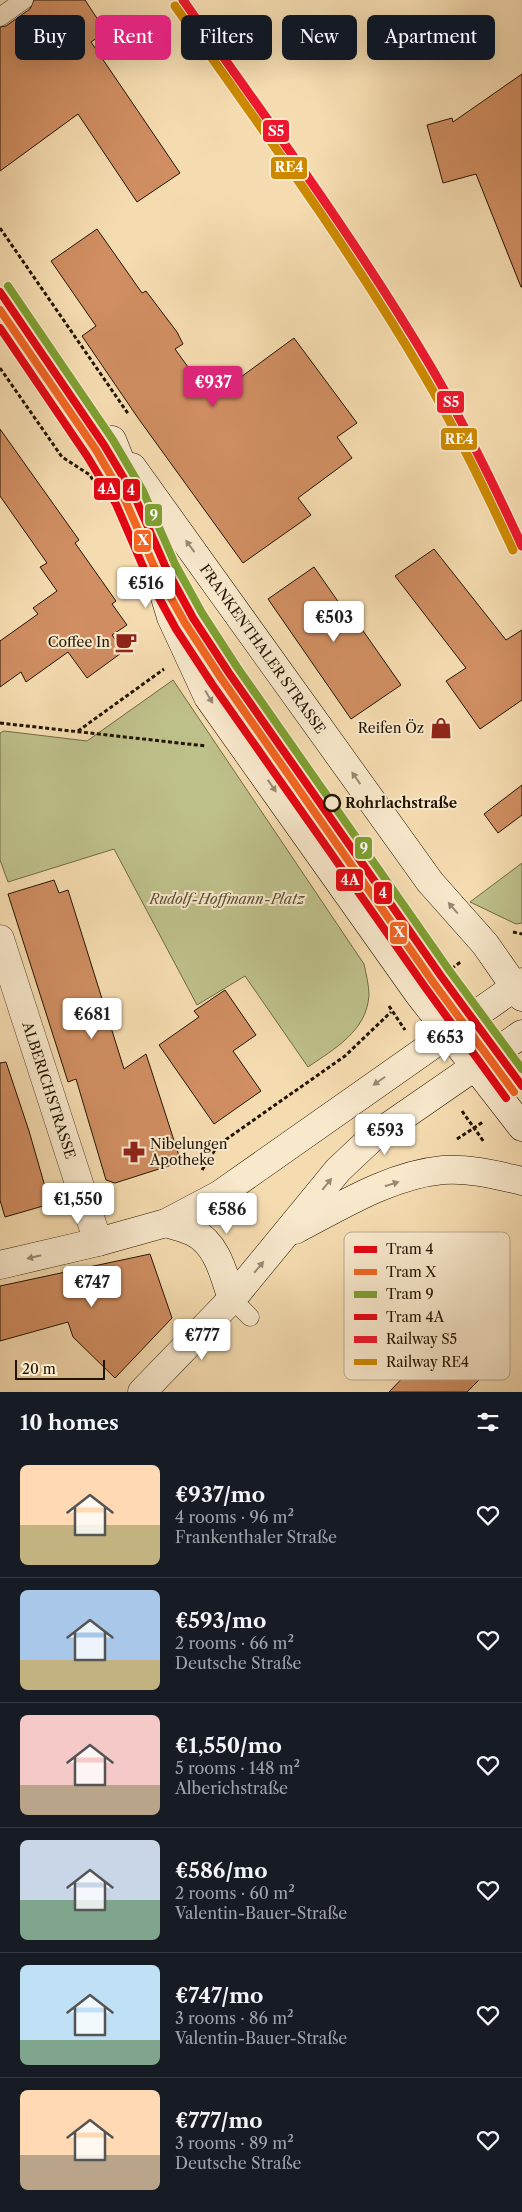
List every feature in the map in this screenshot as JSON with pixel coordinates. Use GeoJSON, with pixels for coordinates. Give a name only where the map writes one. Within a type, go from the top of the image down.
{"type":"FeatureCollection","features":[{"type":"Feature","properties":{"kind":"street","name":"FRANKENTHALER STRASSE"},"geometry":{"type":"LineString","coordinates":[[519,989],[485,944],[430,882],[112,440],[134,495],[171,617],[208,697],[418,993],[522,1127]]}},
{"type":"Feature","properties":{"kind":"street","name":"ALBERICHSTRASSE"},"geometry":{"type":"LineString","coordinates":[[0,939],[98,1242]]}},
{"type":"Feature","properties":{"kind":"street"},"geometry":{"type":"LineString","coordinates":[[0,1265],[98,1242],[166,1223],[219,1195],[448,1033],[519,989]]}},
{"type":"Feature","properties":{"kind":"street"},"geometry":{"type":"LineString","coordinates":[[142,1392],[241,1308],[285,1235],[338,1170],[373,1137],[522,1034]]}},
{"type":"Feature","properties":{"kind":"street"},"geometry":{"type":"LineString","coordinates":[[285,1235],[371,1190],[415,1176],[443,1170],[471,1170],[522,1181]]}},
{"type":"Feature","properties":{"kind":"street"},"geometry":{"type":"LineString","coordinates":[[166,1223],[194,1232],[208,1244],[219,1260],[241,1308]]}},
{"type":"Feature","properties":{"kind":"lane"},"geometry":{"type":"LineString","coordinates":[[0,17],[24,0]]}},
{"type":"Feature","properties":{"kind":"path"},"geometry":{"type":"LineString","coordinates":[[77,732],[170,664]]}},
{"type":"Feature","properties":{"kind":"path"},"geometry":{"type":"LineString","coordinates":[[0,723],[214,747]]}},
{"type":"Feature","properties":{"kind":"path"},"geometry":{"type":"LineString","coordinates":[[198,1176],[218,1145],[345,1056],[392,1012],[485,944]]}},
{"type":"Feature","properties":{"kind":"green space","name":"Rudolf-Hoffmann-Platz"},"geometry":{"type":"Polygon","coordinates":[[[173,680],[364,964],[369,995],[367,1008],[362,1019],[348,1038],[308,1067],[245,976],[197,1005],[114,849],[8,882],[0,860],[0,733],[4,731],[87,741],[173,680]]]}},
{"type":"Feature","properties":{"kind":"green space"},"geometry":{"type":"Polygon","coordinates":[[[522,863],[522,923],[516,924],[470,902],[522,863]]]}},
{"type":"Feature","properties":{"kind":"building"},"geometry":{"type":"Polygon","coordinates":[[[34,0],[85,0],[95,15],[95,39],[91,42],[95,48],[95,60],[103,60],[180,173],[137,202],[78,114],[0,171],[0,27],[6,26],[15,20],[15,60],[85,60],[85,15],[22,15],[30,9],[34,0]]]}},
{"type":"Feature","properties":{"kind":"building"},"geometry":{"type":"Polygon","coordinates":[[[522,74],[521,287],[476,174],[443,183],[427,125],[452,118],[453,122],[522,74]]]}},
{"type":"Feature","properties":{"kind":"building"},"geometry":{"type":"Polygon","coordinates":[[[97,229],[142,293],[146,291],[177,332],[183,344],[175,349],[211,399],[294,338],[357,423],[337,437],[352,458],[298,498],[311,515],[243,563],[138,418],[82,336],[96,326],[51,261],[97,229]]]}},
{"type":"Feature","properties":{"kind":"building"},"geometry":{"type":"Polygon","coordinates":[[[0,429],[79,540],[75,543],[116,601],[112,604],[127,625],[112,635],[124,651],[87,678],[68,652],[26,682],[21,672],[0,687],[0,641],[38,614],[33,608],[57,591],[40,567],[47,563],[0,496],[0,429]]]}},
{"type":"Feature","properties":{"kind":"building"},"geometry":{"type":"Polygon","coordinates":[[[434,549],[506,640],[522,630],[522,700],[480,729],[446,681],[466,668],[395,576],[434,549]]]}},
{"type":"Feature","properties":{"kind":"building"},"geometry":{"type":"Polygon","coordinates":[[[314,567],[344,610],[347,608],[401,685],[351,719],[268,599],[314,567]]]}},
{"type":"Feature","properties":{"kind":"building"},"geometry":{"type":"Polygon","coordinates":[[[522,785],[522,815],[498,833],[484,814],[522,785]]]}},
{"type":"Feature","properties":{"kind":"building"},"geometry":{"type":"Polygon","coordinates":[[[54,880],[59,893],[68,890],[124,1069],[146,1054],[181,1162],[115,1183],[106,1180],[76,1079],[68,1082],[8,894],[54,880]]]}},
{"type":"Feature","properties":{"kind":"building"},"geometry":{"type":"Polygon","coordinates":[[[225,990],[256,1035],[233,1051],[261,1091],[214,1124],[159,1045],[199,1017],[194,1011],[225,990]]]}},
{"type":"Feature","properties":{"kind":"building"},"geometry":{"type":"Polygon","coordinates":[[[6,1062],[29,1131],[50,1204],[5,1217],[0,1200],[0,1063],[6,1062]]]}},
{"type":"Feature","properties":{"kind":"building"},"geometry":{"type":"Polygon","coordinates":[[[150,1254],[172,1318],[115,1378],[73,1337],[68,1322],[0,1341],[0,1286],[150,1254]]]}},
{"type":"Feature","properties":{"kind":"building"},"geometry":{"type":"Polygon","coordinates":[[[401,1380],[479,1380],[467,1392],[389,1392],[401,1380]]]}},
{"type":"Feature","properties":{"kind":"tram line","name":"9"},"geometry":{"type":"LineString","coordinates":[[8,286],[113,440],[143,491],[175,564],[202,613],[237,667],[449,970],[522,1069]]}},
{"type":"Feature","properties":{"kind":"tram line","name":"4"},"geometry":{"type":"LineString","coordinates":[[0,292],[104,445],[134,495],[166,568],[193,618],[229,673],[441,976],[522,1086]]}},
{"type":"Feature","properties":{"kind":"tram line","name":"X"},"geometry":{"type":"LineString","coordinates":[[0,310],[96,450],[125,500],[157,573],[185,623],[221,678],[433,982],[514,1092]]}},
{"type":"Feature","properties":{"kind":"tram line","name":"4A"},"geometry":{"type":"LineString","coordinates":[[0,328],[87,456],[116,504],[148,578],[176,629],[212,684],[425,987],[506,1098]]}},
{"type":"Feature","properties":{"kind":"rail line","name":"S5"},"geometry":{"type":"LineString","coordinates":[[183,0],[311,181],[373,273],[456,411],[522,546]]}},
{"type":"Feature","properties":{"kind":"rail line","name":"RE4"},"geometry":{"type":"LineString","coordinates":[[175,6],[302,186],[364,278],[447,415],[513,550]]}},
{"type":"Feature","properties":{"kind":"place","name":"Coffee In"},"geometry":{"type":"Point","coordinates":[126,642]}},
{"type":"Feature","properties":{"kind":"place","name":"Reifen Öz"},"geometry":{"type":"Point","coordinates":[441,728]}},
{"type":"Feature","properties":{"kind":"place","name":"Rohrlachstraße"},"geometry":{"type":"Point","coordinates":[332,803]}},
{"type":"Feature","properties":{"kind":"place","name":"Nibelungen Apotheke"},"geometry":{"type":"Point","coordinates":[134,1152]}}]}
